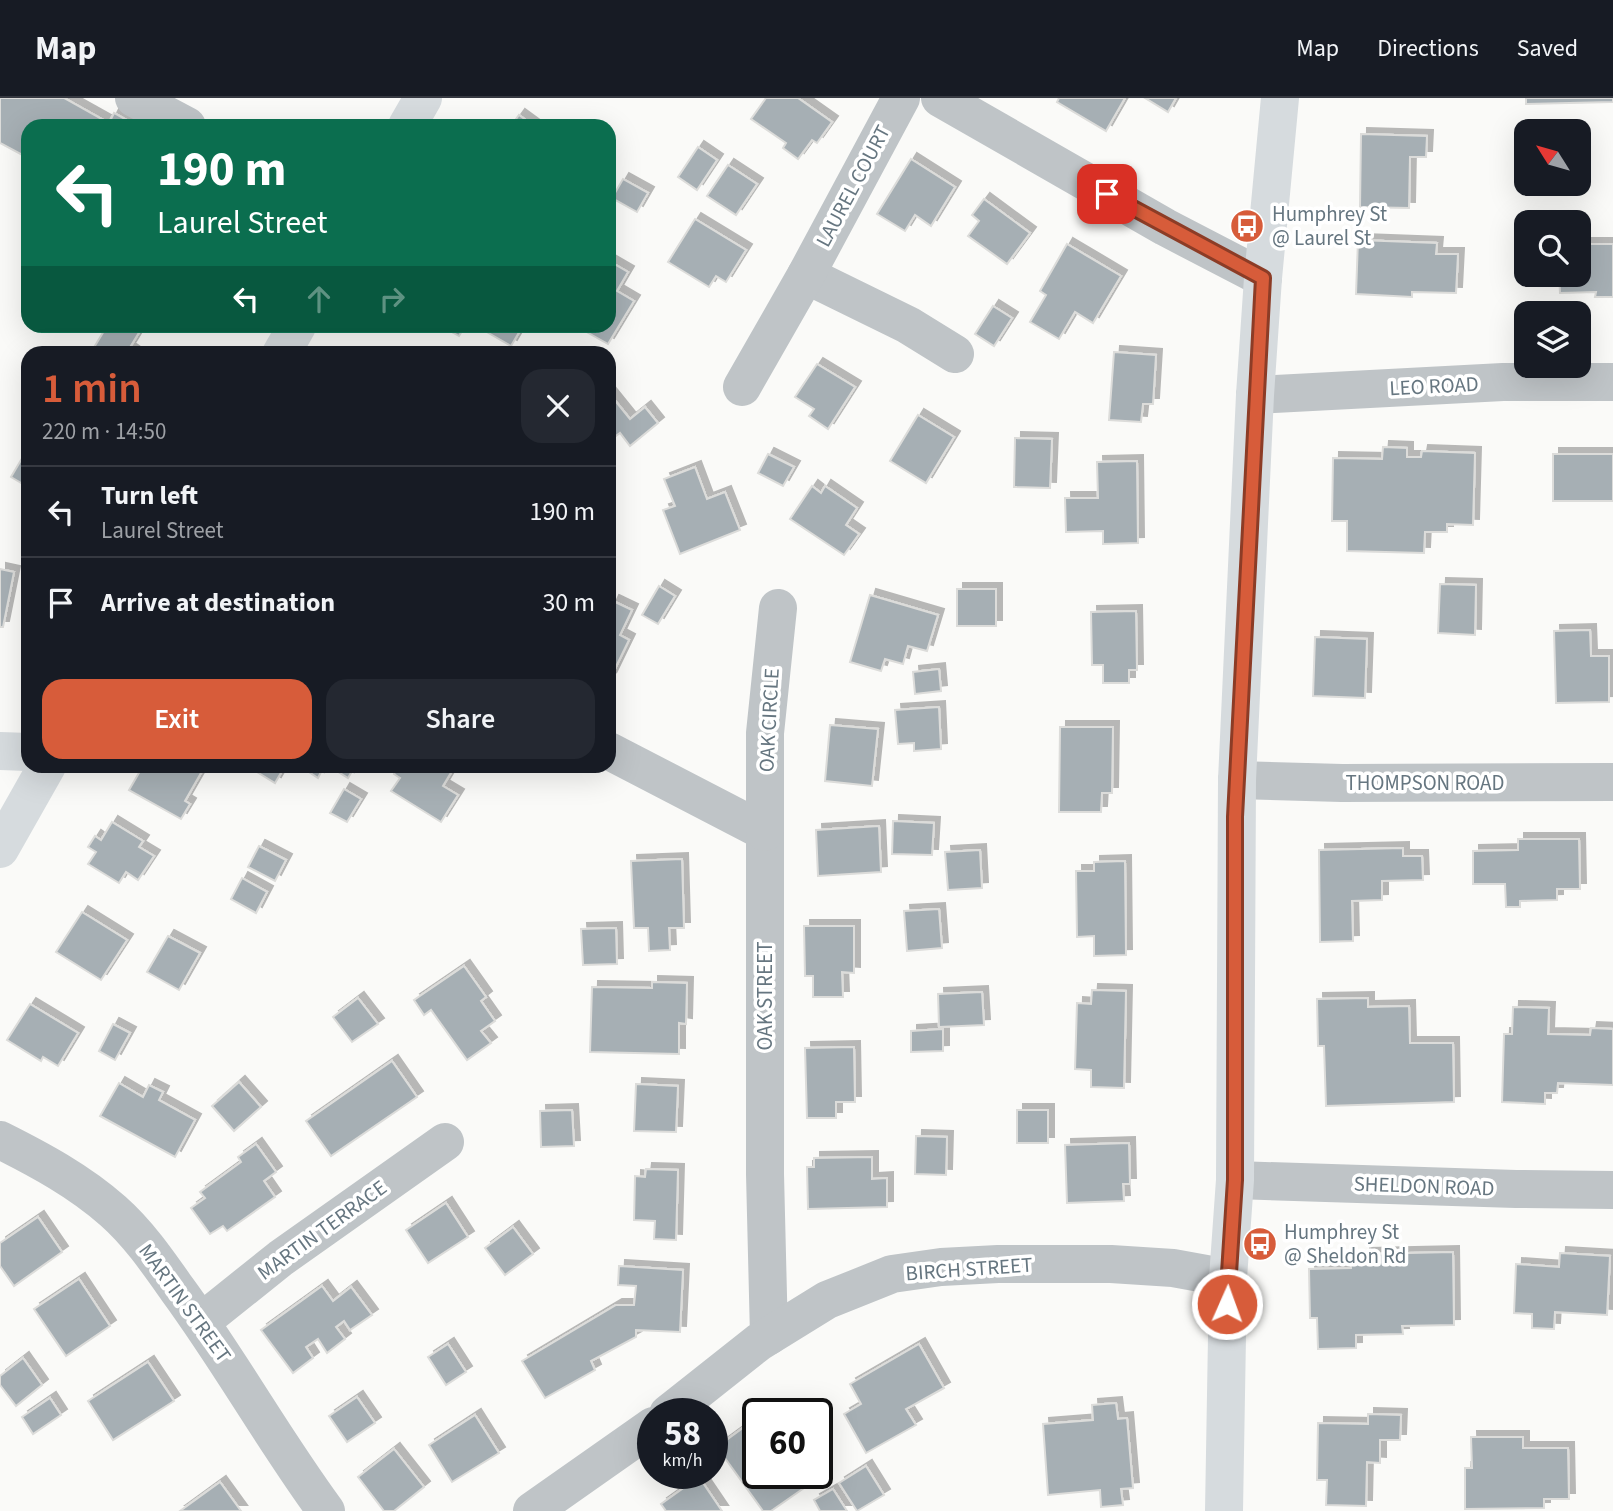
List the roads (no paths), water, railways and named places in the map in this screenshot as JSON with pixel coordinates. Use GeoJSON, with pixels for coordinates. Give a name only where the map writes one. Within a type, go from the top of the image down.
{"type":"FeatureCollection","features":[{"type":"Feature","properties":{"kind":"main road"},"geometry":{"type":"LineString","coordinates":[[411,119],[423,98]]}},
{"type":"Feature","properties":{"kind":"main road"},"geometry":{"type":"LineString","coordinates":[[1224,1511],[1228,1278],[1235,1180],[1237,780],[1255,395],[1280,98]]}},
{"type":"Feature","properties":{"kind":"main road"},"geometry":{"type":"LineString","coordinates":[[0,751],[21,752]]}},
{"type":"Feature","properties":{"kind":"main road"},"geometry":{"type":"LineString","coordinates":[[0,849],[43,773]]}},
{"type":"Feature","properties":{"kind":"street"},"geometry":{"type":"LineString","coordinates":[[134,98],[174,119]]}},
{"type":"Feature","properties":{"kind":"street","name":"LAUREL COURT"},"geometry":{"type":"LineString","coordinates":[[742,387],[901,98]]}},
{"type":"Feature","properties":{"kind":"street"},"geometry":{"type":"LineString","coordinates":[[940,98],[1165,227],[1263,278]]}},
{"type":"Feature","properties":{"kind":"street"},"geometry":{"type":"LineString","coordinates":[[806,275],[908,325],[955,354]]}},
{"type":"Feature","properties":{"kind":"street","name":"LEO ROAD"},"geometry":{"type":"LineString","coordinates":[[1255,395],[1503,382],[1613,382]]}},
{"type":"Feature","properties":{"kind":"street","name":"OAK CIRCLE"},"geometry":{"type":"LineString","coordinates":[[765,832],[765,733],[778,608]]}},
{"type":"Feature","properties":{"kind":"street"},"geometry":{"type":"LineString","coordinates":[[616,755],[765,832]]}},
{"type":"Feature","properties":{"kind":"street","name":"THOMPSON ROAD"},"geometry":{"type":"LineString","coordinates":[[1237,780],[1342,783],[1613,782]]}},
{"type":"Feature","properties":{"kind":"street","name":"OAK STREET"},"geometry":{"type":"LineString","coordinates":[[765,832],[765,1174],[769,1336]]}},
{"type":"Feature","properties":{"kind":"street","name":"MARTIN STREET"},"geometry":{"type":"LineString","coordinates":[[0,1140],[37,1158],[82,1186],[115,1212],[150,1251],[201,1322],[326,1511]]}},
{"type":"Feature","properties":{"kind":"street","name":"MARTIN TERRACE"},"geometry":{"type":"LineString","coordinates":[[201,1322],[282,1258],[446,1142]]}},
{"type":"Feature","properties":{"kind":"street","name":"SHELDON ROAD"},"geometry":{"type":"LineString","coordinates":[[1235,1180],[1613,1190]]}},
{"type":"Feature","properties":{"kind":"street","name":"BIRCH STREET"},"geometry":{"type":"LineString","coordinates":[[689,1398],[769,1336],[827,1300],[892,1274],[941,1267],[998,1264],[1111,1264],[1173,1268],[1228,1278]]}},
{"type":"Feature","properties":{"kind":"street"},"geometry":{"type":"LineString","coordinates":[[532,1511],[637,1437]]}},
{"type":"Feature","properties":{"kind":"place","name":"Humphrey St @ Laurel St"},"geometry":{"type":"Point","coordinates":[1247,226]}},
{"type":"Feature","properties":{"kind":"place","name":"Humphrey St @ Sheldon Rd"},"geometry":{"type":"Point","coordinates":[1260,1244]}}]}
